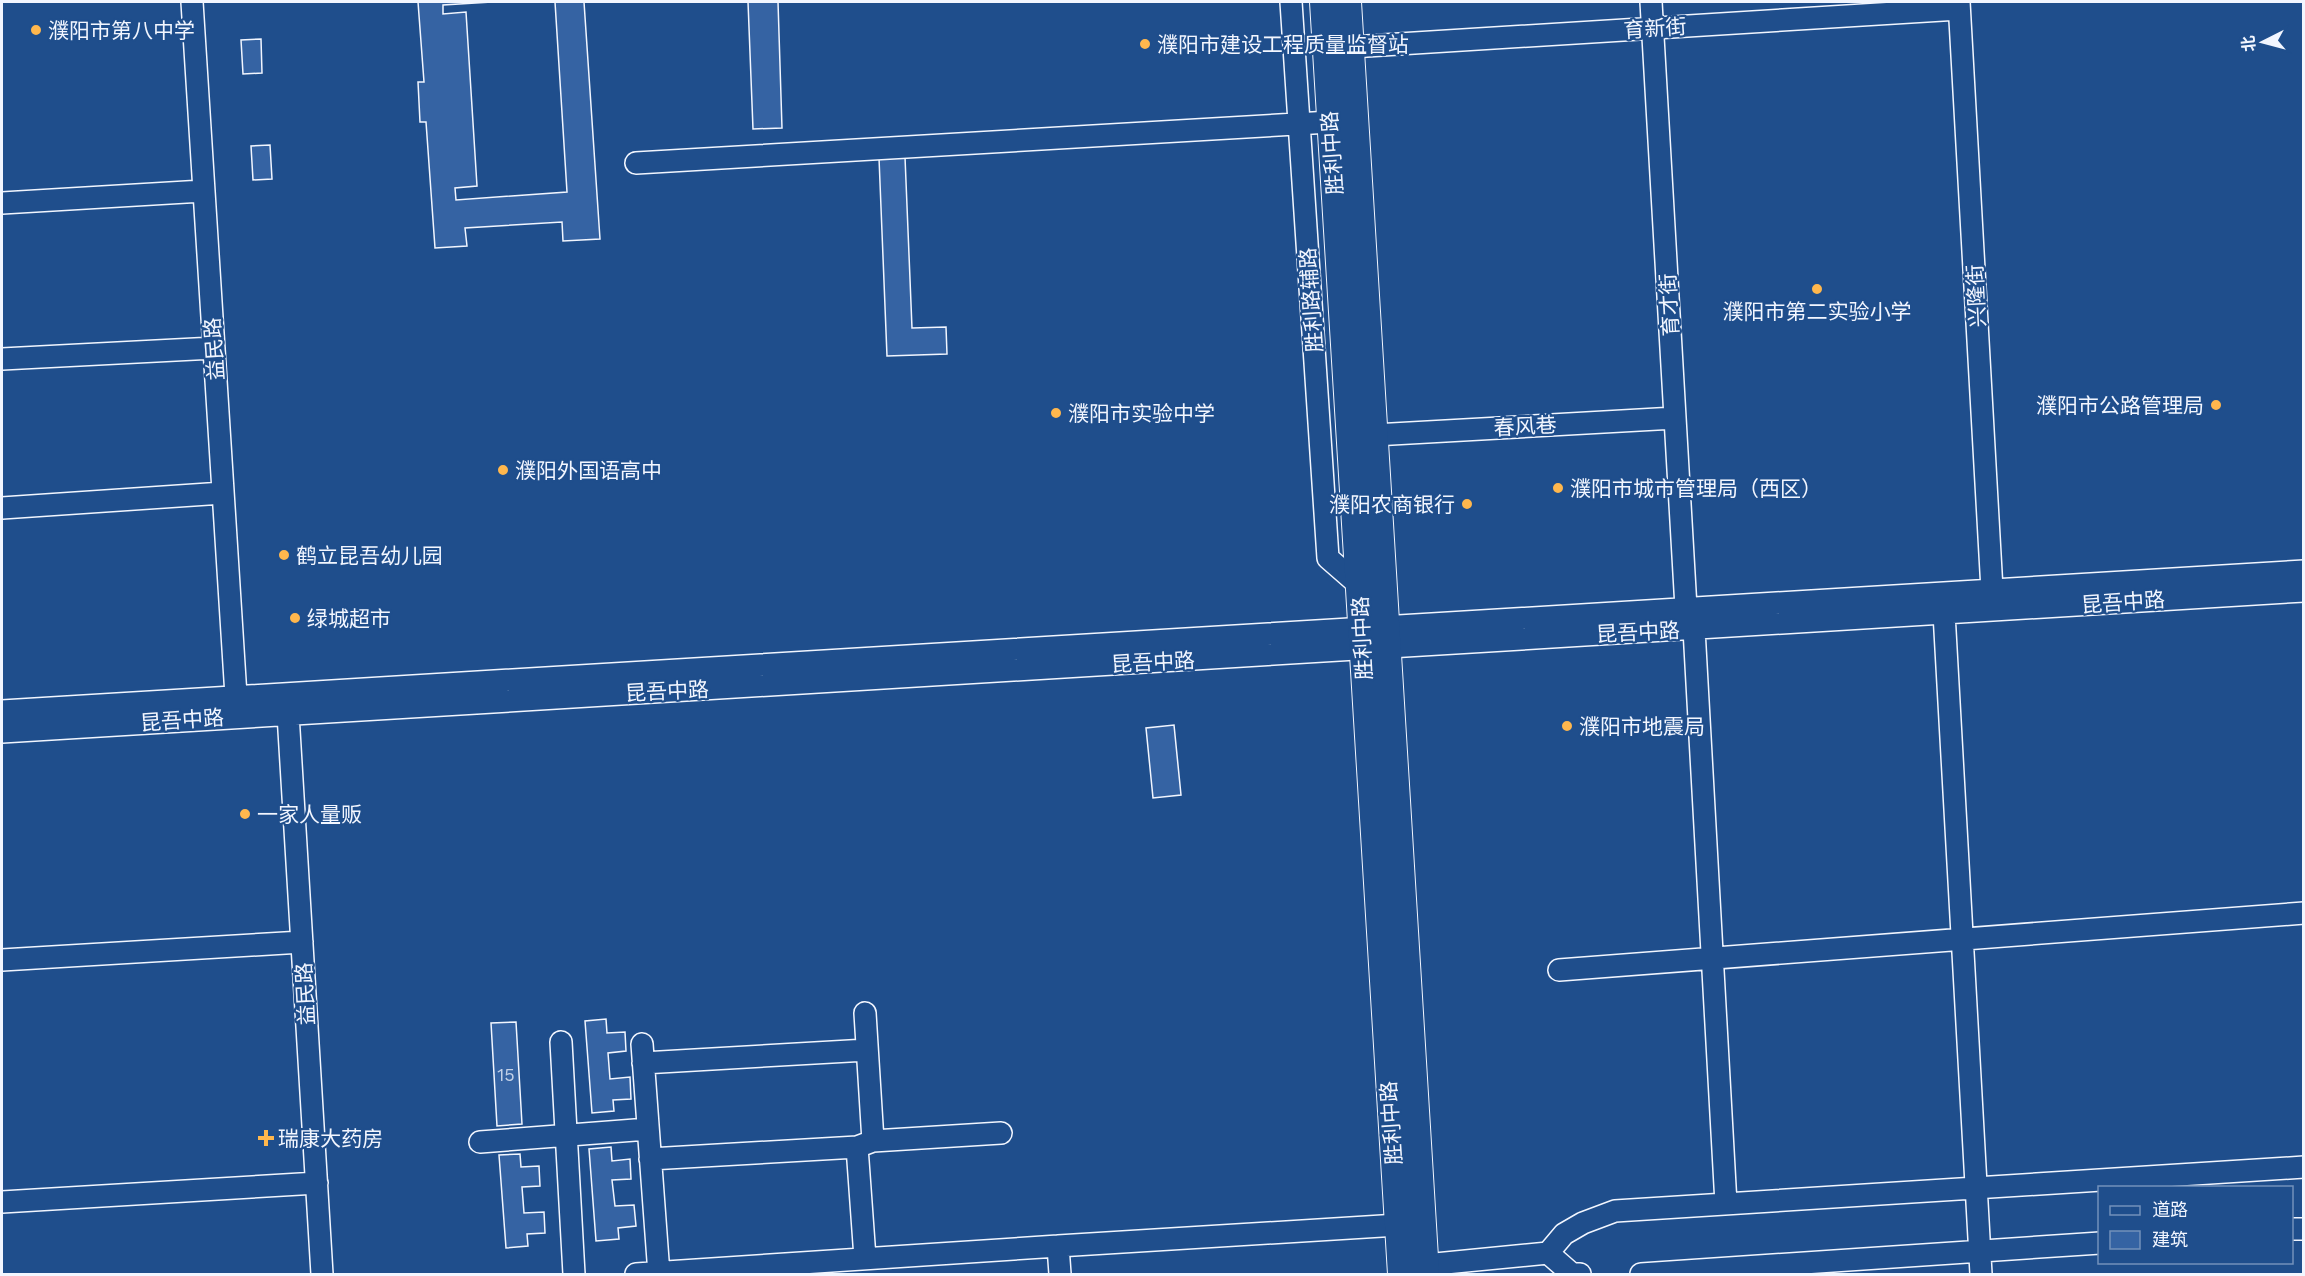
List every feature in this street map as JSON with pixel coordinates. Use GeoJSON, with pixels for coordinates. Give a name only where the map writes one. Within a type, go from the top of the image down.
{"type":"FeatureCollection","features":[{"type":"Feature","properties":{"kind":"main road","name":"胜利中路"},"geometry":{"type":"LineString","coordinates":[[1323,2],[1359,585],[1374,638],[1425,1270]]}},
{"type":"Feature","properties":{"kind":"main road","name":"胜利中路"},"geometry":{"type":"LineString","coordinates":[[1348,2],[1374,435],[1374,638],[1401,1275]]}},
{"type":"Feature","properties":{"kind":"street","name":"益民路"},"geometry":{"type":"LineString","coordinates":[[192,2],[236,696]]}},
{"type":"Feature","properties":{"kind":"street","name":"胜利路辅路"},"geometry":{"type":"LineString","coordinates":[[1291,2],[1328,558],[1359,585]]}},
{"type":"Feature","properties":{"kind":"street","name":"育才街"},"geometry":{"type":"LineString","coordinates":[[1652,2],[1686,608]]}},
{"type":"Feature","properties":{"kind":"street","name":"育新街"},"geometry":{"type":"LineString","coordinates":[[1351,47],[1653,28],[1959,5]]}},
{"type":"Feature","properties":{"kind":"street","name":"兴隆街"},"geometry":{"type":"LineString","coordinates":[[1959,5],[1992,590]]}},
{"type":"Feature","properties":{"kind":"street"},"geometry":{"type":"LineString","coordinates":[[636,163],[1330,122]]}},
{"type":"Feature","properties":{"kind":"street"},"geometry":{"type":"LineString","coordinates":[[2,203],[203,191]]}},
{"type":"Feature","properties":{"kind":"street"},"geometry":{"type":"LineString","coordinates":[[2,359],[214,348]]}},
{"type":"Feature","properties":{"kind":"street","name":"春风巷"},"geometry":{"type":"LineString","coordinates":[[1374,435],[1676,418]]}},
{"type":"Feature","properties":{"kind":"street"},"geometry":{"type":"LineString","coordinates":[[2,508],[223,493]]}},
{"type":"Feature","properties":{"kind":"street","name":"昆吾中路"},"geometry":{"type":"LineString","coordinates":[[2,732],[1374,638],[1686,608],[2304,571]]}},
{"type":"Feature","properties":{"kind":"street","name":"昆吾中路"},"geometry":{"type":"LineString","coordinates":[[2,711],[236,696],[1374,638],[1694,629],[2304,591]]}},
{"type":"Feature","properties":{"kind":"street"},"geometry":{"type":"LineString","coordinates":[[1944,614],[1981,1275]]}},
{"type":"Feature","properties":{"kind":"street"},"geometry":{"type":"LineString","coordinates":[[1694,629],[1726,1204]]}},
{"type":"Feature","properties":{"kind":"street","name":"益民路"},"geometry":{"type":"LineString","coordinates":[[288,714],[322,1275]]}},
{"type":"Feature","properties":{"kind":"street"},"geometry":{"type":"LineString","coordinates":[[1559,970],[2304,913]]}},
{"type":"Feature","properties":{"kind":"street"},"geometry":{"type":"LineString","coordinates":[[2,960],[302,942]]}},
{"type":"Feature","properties":{"kind":"street"},"geometry":{"type":"LineString","coordinates":[[865,1013],[867,1050],[865,1258]]}},
{"type":"Feature","properties":{"kind":"street"},"geometry":{"type":"LineString","coordinates":[[561,1042],[574,1275]]}},
{"type":"Feature","properties":{"kind":"street"},"geometry":{"type":"LineString","coordinates":[[659,1274],[643,1053],[867,1050]]}},
{"type":"Feature","properties":{"kind":"street"},"geometry":{"type":"LineString","coordinates":[[480,1142],[648,1129]]}},
{"type":"Feature","properties":{"kind":"street"},"geometry":{"type":"LineString","coordinates":[[650,1160],[1001,1133]]}},
{"type":"Feature","properties":{"kind":"street"},"geometry":{"type":"LineString","coordinates":[[1425,1270],[1548,1253],[1564,1234],[1583,1223],[1615,1211],[2304,1167]]}},
{"type":"Feature","properties":{"kind":"street"},"geometry":{"type":"LineString","coordinates":[[2,1203],[317,1183]]}},
{"type":"Feature","properties":{"kind":"street"},"geometry":{"type":"LineString","coordinates":[[636,1275],[865,1258],[1398,1225]]}},
{"type":"Feature","properties":{"kind":"street"},"geometry":{"type":"LineString","coordinates":[[1641,1275],[2098,1243]]}},
{"type":"Feature","properties":{"kind":"street"},"geometry":{"type":"LineString","coordinates":[[1058,1246],[1060,1275]]}},
{"type":"Feature","properties":{"kind":"street"},"geometry":{"type":"LineString","coordinates":[[1548,1253],[1572,1274],[1580,1275]]}},
{"type":"Feature","properties":{"kind":"building"},"geometry":{"type":"Polygon","coordinates":[[[418,2],[492,2],[443,5],[443,14],[466,12],[477,186],[455,188],[456,200],[567,192],[555,2],[584,2],[600,239],[563,241],[562,222],[465,228],[467,246],[435,248],[426,122],[420,122],[418,82],[424,82],[418,2]]]}},
{"type":"Feature","properties":{"kind":"building"},"geometry":{"type":"Polygon","coordinates":[[[748,2],[778,2],[782,128],[753,129],[748,2]]]}},
{"type":"Feature","properties":{"kind":"building"},"geometry":{"type":"Polygon","coordinates":[[[261,39],[262,73],[243,74],[241,40],[261,39]]]}},
{"type":"Feature","properties":{"kind":"building"},"geometry":{"type":"Polygon","coordinates":[[[270,145],[272,179],[253,180],[251,146],[270,145]]]}},
{"type":"Feature","properties":{"kind":"building"},"geometry":{"type":"Polygon","coordinates":[[[905,157],[912,328],[946,327],[947,354],[887,356],[879,158],[905,157]]]}},
{"type":"Feature","properties":{"kind":"building"},"geometry":{"type":"Polygon","coordinates":[[[1174,725],[1181,795],[1153,798],[1146,728],[1174,725]]]}},
{"type":"Feature","properties":{"kind":"building"},"geometry":{"type":"Polygon","coordinates":[[[606,1019],[607,1033],[625,1032],[626,1051],[608,1053],[610,1079],[630,1077],[631,1099],[613,1100],[614,1111],[592,1113],[585,1021],[606,1019]]]}},
{"type":"Feature","properties":{"kind":"building"},"geometry":{"type":"Polygon","coordinates":[[[516,1022],[522,1124],[497,1126],[491,1023],[516,1022]]]}},
{"type":"Feature","properties":{"kind":"building"},"geometry":{"type":"Polygon","coordinates":[[[611,1147],[612,1161],[630,1159],[631,1179],[612,1180],[615,1206],[634,1205],[636,1226],[618,1228],[619,1239],[596,1241],[589,1149],[611,1147]]]}},
{"type":"Feature","properties":{"kind":"building"},"geometry":{"type":"Polygon","coordinates":[[[520,1154],[521,1167],[539,1166],[540,1186],[522,1187],[524,1213],[544,1212],[545,1233],[527,1234],[528,1246],[506,1248],[499,1155],[520,1154]]]}},
{"type":"Feature","properties":{"kind":"place","name":"濮阳市第八中学"},"geometry":{"type":"Point","coordinates":[36,30]}},
{"type":"Feature","properties":{"kind":"place","name":"濮阳市建设工程质量监督站"},"geometry":{"type":"Point","coordinates":[1145,44]}},
{"type":"Feature","properties":{"kind":"place","name":"濮阳市第二实验小学"},"geometry":{"type":"Point","coordinates":[1817,289]}},
{"type":"Feature","properties":{"kind":"place","name":"濮阳市公路管理局"},"geometry":{"type":"Point","coordinates":[2216,405]}},
{"type":"Feature","properties":{"kind":"place","name":"濮阳市实验中学"},"geometry":{"type":"Point","coordinates":[1056,413]}},
{"type":"Feature","properties":{"kind":"place","name":"濮阳外国语高中"},"geometry":{"type":"Point","coordinates":[503,470]}},
{"type":"Feature","properties":{"kind":"place","name":"濮阳市城市管理局（西区）"},"geometry":{"type":"Point","coordinates":[1558,488]}},
{"type":"Feature","properties":{"kind":"place","name":"濮阳农商银行"},"geometry":{"type":"Point","coordinates":[1467,504]}},
{"type":"Feature","properties":{"kind":"place","name":"鹤立昆吾幼儿园"},"geometry":{"type":"Point","coordinates":[284,555]}},
{"type":"Feature","properties":{"kind":"place","name":"绿城超市"},"geometry":{"type":"Point","coordinates":[295,618]}},
{"type":"Feature","properties":{"kind":"place","name":"濮阳市地震局"},"geometry":{"type":"Point","coordinates":[1567,726]}},
{"type":"Feature","properties":{"kind":"place","name":"一家人量贩"},"geometry":{"type":"Point","coordinates":[245,814]}},
{"type":"Feature","properties":{"kind":"place","name":"瑞康大药房"},"geometry":{"type":"Point","coordinates":[266,1138]}}]}
